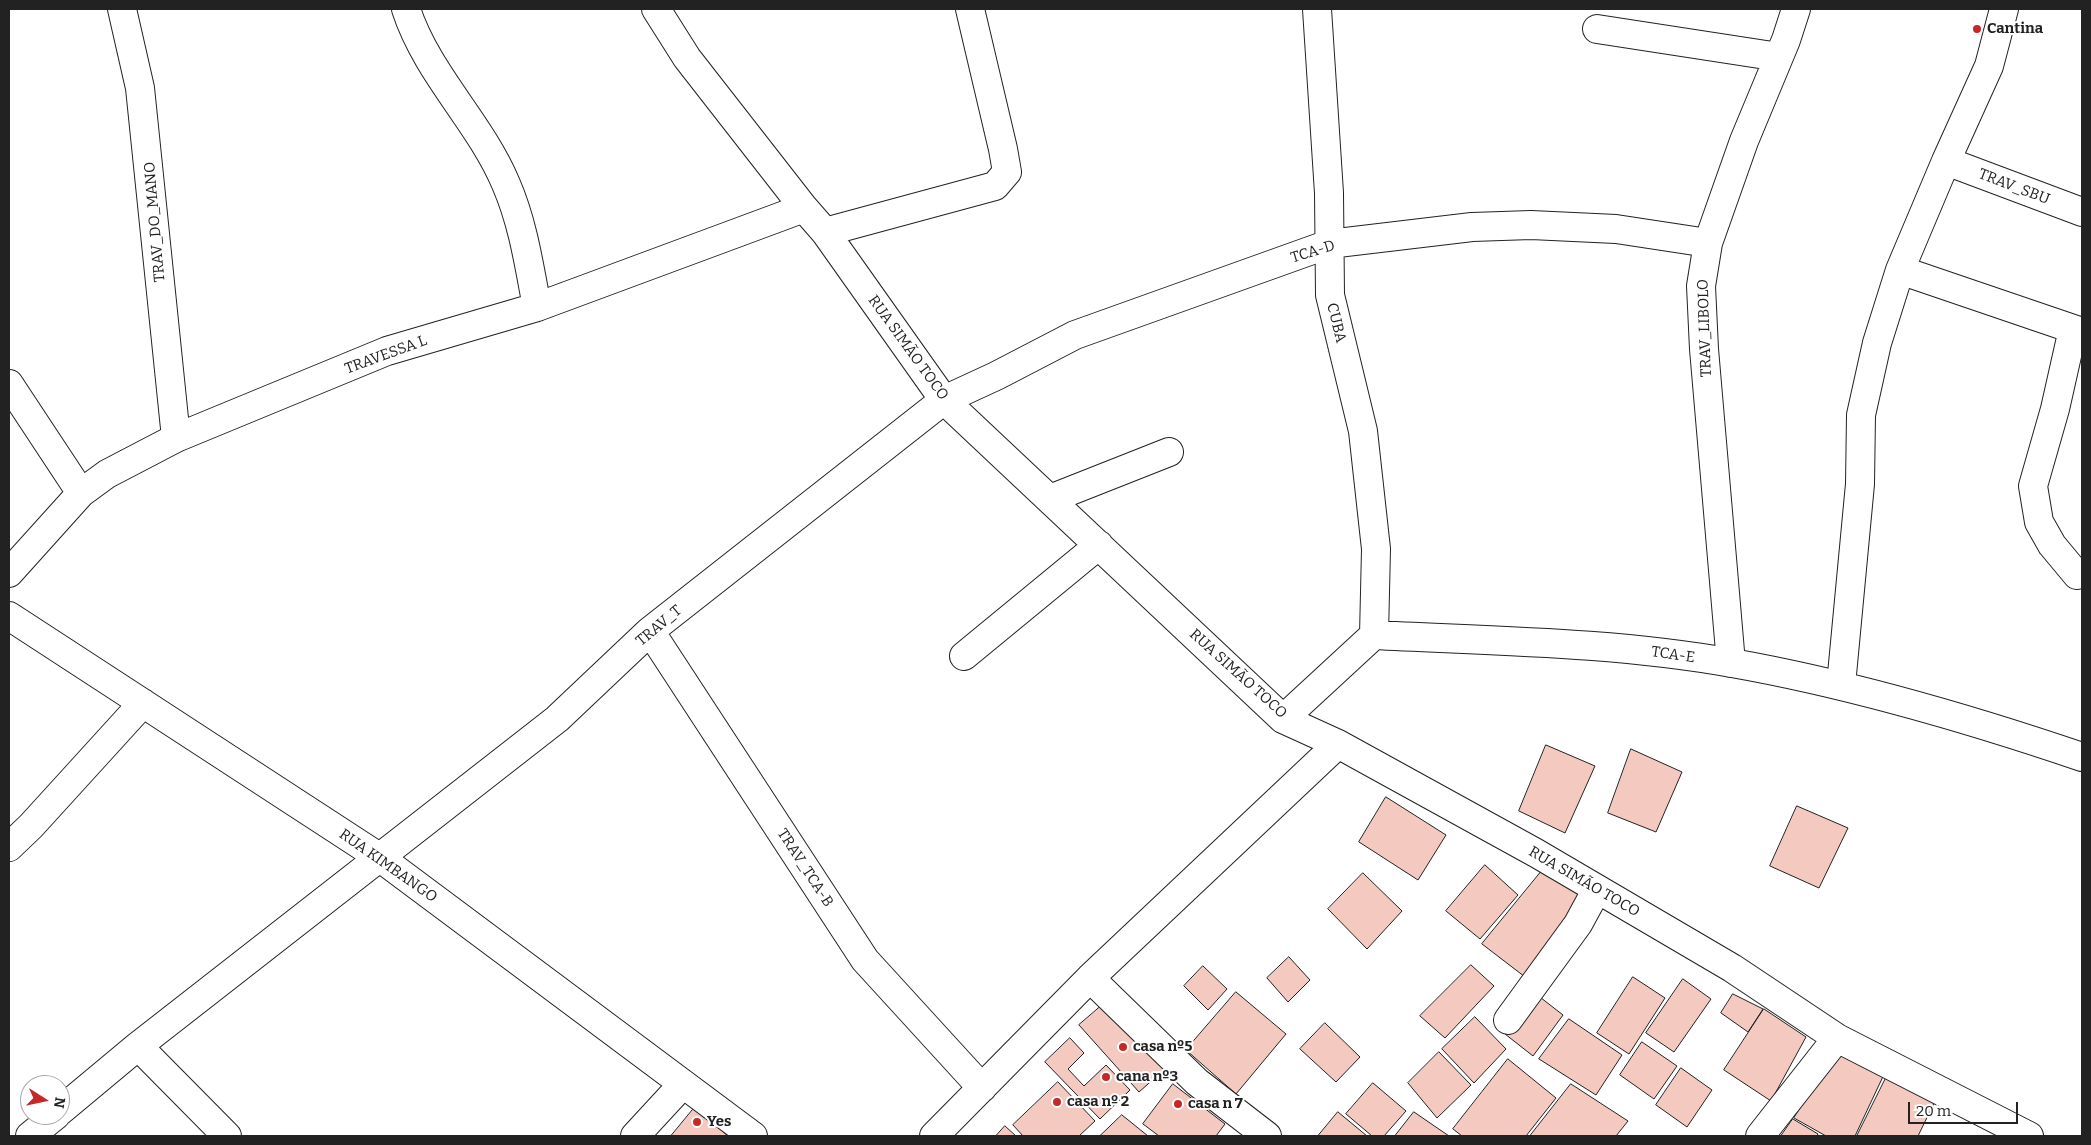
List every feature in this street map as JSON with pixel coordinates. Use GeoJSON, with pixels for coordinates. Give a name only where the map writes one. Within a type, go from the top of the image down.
{"type":"FeatureCollection","features":[{"type":"Feature","properties":{"kind":"street","name":"TRAV_DO_MANO"},"geometry":{"type":"LineString","coordinates":[[122,9],[140,88],[176,438]]}},
{"type":"Feature","properties":{"kind":"street"},"geometry":{"type":"LineString","coordinates":[[406,9],[412,27],[441,78],[475,128],[506,184],[523,236],[537,307]]}},
{"type":"Feature","properties":{"kind":"street","name":"RUA SIMÃO TOCO"},"geometry":{"type":"LineString","coordinates":[[656,9],[687,58],[804,208],[825,232],[944,400],[1283,718],[1338,744],[1536,853],[1732,968],[1837,1038],[2029,1136]]}},
{"type":"Feature","properties":{"kind":"street"},"geometry":{"type":"LineString","coordinates":[[825,232],[996,186],[1007,172],[970,9]]}},
{"type":"Feature","properties":{"kind":"street","name":"CUBA"},"geometry":{"type":"LineString","coordinates":[[1317,9],[1329,193],[1330,295],[1363,431],[1376,549],[1374,634]]}},
{"type":"Feature","properties":{"kind":"street","name":"TRAV_LIBOLO"},"geometry":{"type":"LineString","coordinates":[[1731,663],[1704,349],[1701,286],[1708,243],[1744,142],[1780,57],[1796,9]]}},
{"type":"Feature","properties":{"kind":"street"},"geometry":{"type":"LineString","coordinates":[[1842,685],[1860,484],[1861,415],[1877,343],[1900,270],[1989,66],[2004,9]]}},
{"type":"Feature","properties":{"kind":"street"},"geometry":{"type":"LineString","coordinates":[[1598,29],[1780,57]]}},
{"type":"Feature","properties":{"kind":"street","name":"TRAV_SBU"},"geometry":{"type":"LineString","coordinates":[[1946,161],[2082,212]]}},
{"type":"Feature","properties":{"kind":"street","name":"TRAVESSA L"},"geometry":{"type":"LineString","coordinates":[[9,573],[81,493],[107,474],[176,438],[387,351],[537,307],[804,208]]}},
{"type":"Feature","properties":{"kind":"street","name":"TCA-D"},"geometry":{"type":"LineString","coordinates":[[944,400],[996,376],[1075,335],[1329,244],[1472,227],[1531,225],[1616,229],[1708,243]]}},
{"type":"Feature","properties":{"kind":"street"},"geometry":{"type":"LineString","coordinates":[[1900,270],[2077,331],[2033,486],[2039,522],[2052,545],[2077,575]]}},
{"type":"Feature","properties":{"kind":"street"},"geometry":{"type":"LineString","coordinates":[[9,384],[81,493]]}},
{"type":"Feature","properties":{"kind":"street","name":"TRAV_T"},"geometry":{"type":"LineString","coordinates":[[70,1103],[138,1046],[557,719],[650,631],[944,400]]}},
{"type":"Feature","properties":{"kind":"street"},"geometry":{"type":"LineString","coordinates":[[1050,499],[1169,452]]}},
{"type":"Feature","properties":{"kind":"street"},"geometry":{"type":"LineString","coordinates":[[964,656],[1099,545]]}},
{"type":"Feature","properties":{"kind":"street","name":"RUA KIMBANGO"},"geometry":{"type":"LineString","coordinates":[[9,616],[379,857],[753,1136]]}},
{"type":"Feature","properties":{"kind":"street","name":"TRAV_TCA-B"},"geometry":{"type":"LineString","coordinates":[[650,631],[865,960],[982,1088]]}},
{"type":"Feature","properties":{"kind":"street"},"geometry":{"type":"LineString","coordinates":[[1283,718],[1374,634]]}},
{"type":"Feature","properties":{"kind":"street","name":"TCA-E"},"geometry":{"type":"LineString","coordinates":[[1374,634],[1632,650],[1731,663],[1842,685],[1982,723],[2082,757]]}},
{"type":"Feature","properties":{"kind":"street"},"geometry":{"type":"LineString","coordinates":[[9,847],[31,826],[143,703]]}},
{"type":"Feature","properties":{"kind":"street"},"geometry":{"type":"LineString","coordinates":[[934,1136],[1090,978],[1338,744]]}},
{"type":"Feature","properties":{"kind":"street"},"geometry":{"type":"LineString","coordinates":[[1508,1020],[1578,924],[1597,889]]}},
{"type":"Feature","properties":{"kind":"street"},"geometry":{"type":"LineString","coordinates":[[1090,978],[1197,1082],[1267,1136]]}},
{"type":"Feature","properties":{"kind":"street"},"geometry":{"type":"LineString","coordinates":[[1760,1136],[1837,1038]]}},
{"type":"Feature","properties":{"kind":"street"},"geometry":{"type":"LineString","coordinates":[[138,1046],[227,1136]]}},
{"type":"Feature","properties":{"kind":"street"},"geometry":{"type":"LineString","coordinates":[[635,1136],[684,1084]]}},
{"type":"Feature","properties":{"kind":"street"},"geometry":{"type":"LineString","coordinates":[[30,1136],[44,1125]]}},
{"type":"Feature","properties":{"kind":"building"},"geometry":{"type":"Polygon","coordinates":[[[1546,745],[1595,766],[1565,833],[1519,811],[1546,745]]]}},
{"type":"Feature","properties":{"kind":"building"},"geometry":{"type":"Polygon","coordinates":[[[1631,749],[1682,772],[1656,832],[1608,813],[1631,749]]]}},
{"type":"Feature","properties":{"kind":"building"},"geometry":{"type":"Polygon","coordinates":[[[1386,797],[1446,835],[1418,880],[1359,842],[1386,797]]]}},
{"type":"Feature","properties":{"kind":"building"},"geometry":{"type":"Polygon","coordinates":[[[1797,806],[1848,828],[1819,888],[1770,866],[1797,806]]]}},
{"type":"Feature","properties":{"kind":"building"},"geometry":{"type":"Polygon","coordinates":[[[1485,865],[1518,895],[1480,939],[1446,911],[1485,865]]]}},
{"type":"Feature","properties":{"kind":"building"},"geometry":{"type":"Polygon","coordinates":[[[1545,867],[1590,900],[1529,980],[1482,944],[1545,867]]]}},
{"type":"Feature","properties":{"kind":"building"},"geometry":{"type":"Polygon","coordinates":[[[1363,873],[1402,911],[1367,949],[1328,909],[1363,873]]]}},
{"type":"Feature","properties":{"kind":"building"},"geometry":{"type":"Polygon","coordinates":[[[1289,957],[1310,980],[1288,1002],[1267,978],[1289,957]]]}},
{"type":"Feature","properties":{"kind":"building"},"geometry":{"type":"Polygon","coordinates":[[[1471,965],[1494,986],[1445,1038],[1420,1016],[1471,965]]]}},
{"type":"Feature","properties":{"kind":"building"},"geometry":{"type":"Polygon","coordinates":[[[1203,966],[1227,989],[1208,1010],[1184,986],[1203,966]]]}},
{"type":"Feature","properties":{"kind":"building"},"geometry":{"type":"Polygon","coordinates":[[[1633,977],[1665,998],[1629,1054],[1597,1033],[1633,977]]]}},
{"type":"Feature","properties":{"kind":"building"},"geometry":{"type":"Polygon","coordinates":[[[1683,979],[1711,999],[1674,1052],[1646,1033],[1683,979]]]}},
{"type":"Feature","properties":{"kind":"building"},"geometry":{"type":"Polygon","coordinates":[[[1236,992],[1286,1034],[1236,1094],[1186,1050],[1236,992]]]}},
{"type":"Feature","properties":{"kind":"building"},"geometry":{"type":"Polygon","coordinates":[[[1536,994],[1563,1015],[1533,1056],[1505,1034],[1536,994]]]}},
{"type":"Feature","properties":{"kind":"building"},"geometry":{"type":"Polygon","coordinates":[[[1733,994],[1763,1009],[1748,1032],[1721,1013],[1733,994]]]}},
{"type":"Feature","properties":{"kind":"building","name":"casa nº5"},"geometry":{"type":"Polygon","coordinates":[[[1107,1001],[1166,1068],[1139,1092],[1079,1025],[1107,1001]]]}},
{"type":"Feature","properties":{"kind":"building"},"geometry":{"type":"Polygon","coordinates":[[[1764,1009],[1806,1037],[1771,1101],[1724,1070],[1764,1009]]]}},
{"type":"Feature","properties":{"kind":"building"},"geometry":{"type":"Polygon","coordinates":[[[1475,1017],[1506,1049],[1474,1083],[1442,1049],[1475,1017]]]}},
{"type":"Feature","properties":{"kind":"building"},"geometry":{"type":"Polygon","coordinates":[[[1569,1019],[1622,1055],[1596,1095],[1539,1059],[1569,1019]]]}},
{"type":"Feature","properties":{"kind":"building"},"geometry":{"type":"Polygon","coordinates":[[[1325,1023],[1360,1057],[1336,1082],[1300,1049],[1325,1023]]]}},
{"type":"Feature","properties":{"kind":"building","name":"cana nº3"},"geometry":{"type":"Polygon","coordinates":[[[1070,1038],[1084,1053],[1068,1069],[1084,1086],[1106,1065],[1130,1090],[1100,1119],[1045,1062],[1070,1038]]]}},
{"type":"Feature","properties":{"kind":"building"},"geometry":{"type":"Polygon","coordinates":[[[1642,1042],[1677,1066],[1654,1099],[1620,1075],[1642,1042]]]}},
{"type":"Feature","properties":{"kind":"building"},"geometry":{"type":"Polygon","coordinates":[[[1842,1046],[1887,1068],[1855,1136],[1826,1136],[1794,1118],[1842,1046]]]}},
{"type":"Feature","properties":{"kind":"building"},"geometry":{"type":"Polygon","coordinates":[[[1439,1052],[1471,1085],[1437,1118],[1408,1083],[1439,1052]]]}},
{"type":"Feature","properties":{"kind":"building"},"geometry":{"type":"Polygon","coordinates":[[[1508,1059],[1556,1098],[1526,1136],[1462,1136],[1453,1129],[1508,1059]]]}},
{"type":"Feature","properties":{"kind":"building"},"geometry":{"type":"Polygon","coordinates":[[[1681,1068],[1712,1090],[1687,1127],[1656,1105],[1681,1068]]]}},
{"type":"Feature","properties":{"kind":"building"},"geometry":{"type":"Polygon","coordinates":[[[1890,1070],[1938,1095],[1918,1136],[1857,1136],[1890,1070]]]}},
{"type":"Feature","properties":{"kind":"building","name":"casa nº 2"},"geometry":{"type":"Polygon","coordinates":[[[1058,1082],[1095,1121],[1079,1136],[1023,1136],[1013,1125],[1058,1082]]]}},
{"type":"Feature","properties":{"kind":"building"},"geometry":{"type":"Polygon","coordinates":[[[1373,1083],[1406,1111],[1384,1136],[1372,1136],[1346,1114],[1373,1083]]]}},
{"type":"Feature","properties":{"kind":"building","name":"casa n 7"},"geometry":{"type":"Polygon","coordinates":[[[1173,1084],[1225,1124],[1216,1136],[1159,1136],[1143,1124],[1173,1084]]]}},
{"type":"Feature","properties":{"kind":"building"},"geometry":{"type":"Polygon","coordinates":[[[1571,1084],[1628,1121],[1616,1136],[1530,1136],[1571,1084]]]}},
{"type":"Feature","properties":{"kind":"building","name":"Yes"},"geometry":{"type":"Polygon","coordinates":[[[695,1107],[728,1136],[671,1136],[695,1107]]]}},
{"type":"Feature","properties":{"kind":"building"},"geometry":{"type":"Polygon","coordinates":[[[1338,1112],[1367,1136],[1318,1136],[1338,1112]]]}},
{"type":"Feature","properties":{"kind":"building"},"geometry":{"type":"Polygon","coordinates":[[[1414,1112],[1449,1136],[1395,1136],[1414,1112]]]}},
{"type":"Feature","properties":{"kind":"building"},"geometry":{"type":"Polygon","coordinates":[[[1122,1115],[1148,1136],[1100,1136],[1122,1115]]]}},
{"type":"Feature","properties":{"kind":"building"},"geometry":{"type":"Polygon","coordinates":[[[1793,1119],[1818,1134],[1817,1136],[1781,1136],[1793,1119]]]}},
{"type":"Feature","properties":{"kind":"building"},"geometry":{"type":"Polygon","coordinates":[[[1005,1126],[1016,1136],[996,1136],[1005,1126]]]}},
{"type":"Feature","properties":{"kind":"place","name":"Cantina"},"geometry":{"type":"Point","coordinates":[1977,29]}},
{"type":"Feature","properties":{"kind":"place","name":"casa nº5"},"geometry":{"type":"Point","coordinates":[1123,1047]}},
{"type":"Feature","properties":{"kind":"place","name":"cana nº3"},"geometry":{"type":"Point","coordinates":[1106,1077]}},
{"type":"Feature","properties":{"kind":"place","name":"casa nº 2"},"geometry":{"type":"Point","coordinates":[1057,1102]}},
{"type":"Feature","properties":{"kind":"place","name":"casa n 7"},"geometry":{"type":"Point","coordinates":[1178,1104]}},
{"type":"Feature","properties":{"kind":"place","name":"Yes"},"geometry":{"type":"Point","coordinates":[697,1122]}}]}
